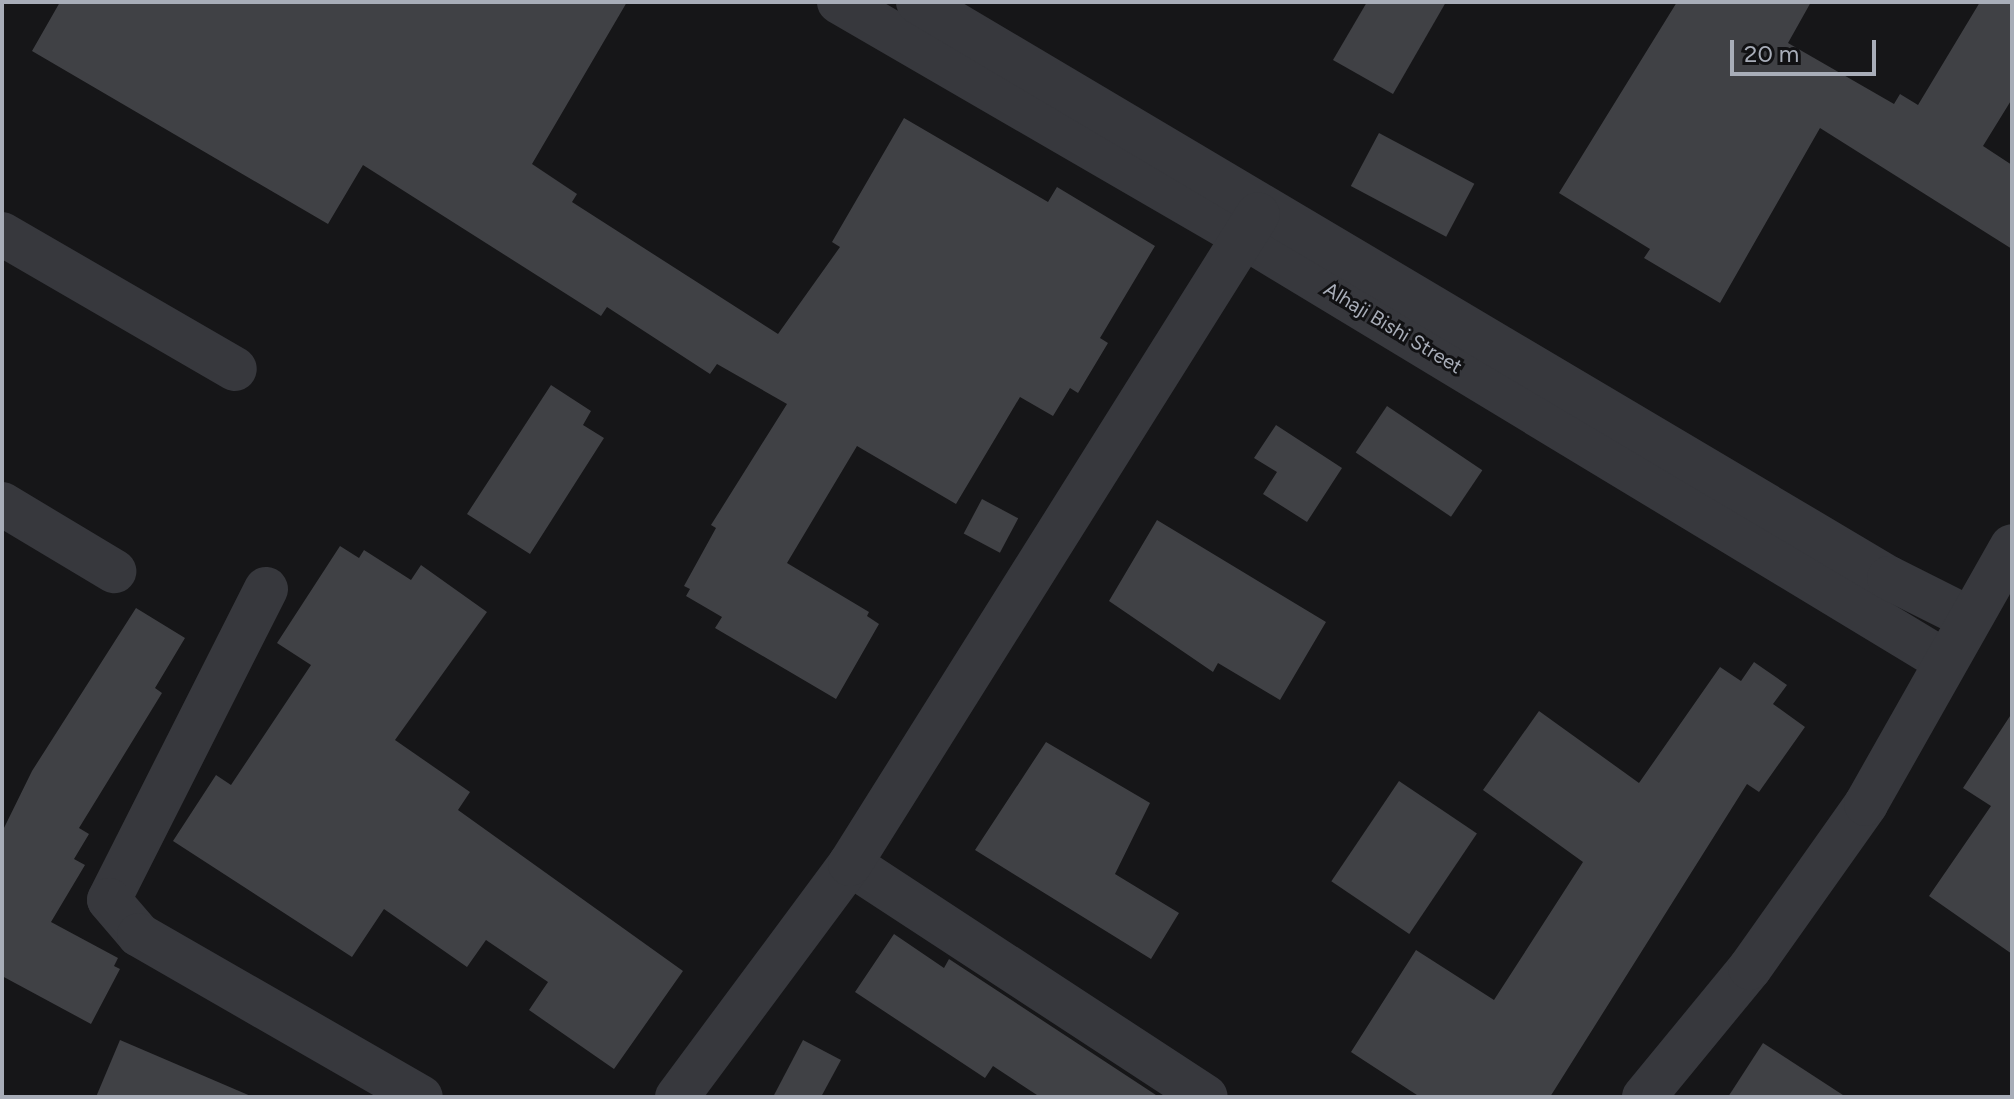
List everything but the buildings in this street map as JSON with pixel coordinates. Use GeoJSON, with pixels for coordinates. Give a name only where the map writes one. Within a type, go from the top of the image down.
{"type":"FeatureCollection","features":[{"type":"Feature","properties":{"kind":"street","name":"Alhaji Bishi Street"},"geometry":{"type":"LineString","coordinates":[[839,2],[1254,221],[1889,578],[1969,618]]}},
{"type":"Feature","properties":{"kind":"street","name":"Alhaji Bishi Street"},"geometry":{"type":"LineString","coordinates":[[918,2],[1254,221],[1943,660]]}},
{"type":"Feature","properties":{"kind":"street"},"geometry":{"type":"LineString","coordinates":[[677,1097],[850,864],[1254,221]]}},
{"type":"Feature","properties":{"kind":"street"},"geometry":{"type":"LineString","coordinates":[[2,234],[235,369]]}},
{"type":"Feature","properties":{"kind":"street"},"geometry":{"type":"LineString","coordinates":[[2,504],[114,571]]}},
{"type":"Feature","properties":{"kind":"street"},"geometry":{"type":"LineString","coordinates":[[1644,1097],[1750,968],[1866,804],[1943,660],[2012,546]]}},
{"type":"Feature","properties":{"kind":"street"},"geometry":{"type":"LineString","coordinates":[[266,589],[109,900],[139,935],[421,1097]]}},
{"type":"Feature","properties":{"kind":"street"},"geometry":{"type":"LineString","coordinates":[[850,864],[1206,1097]]}}]}
